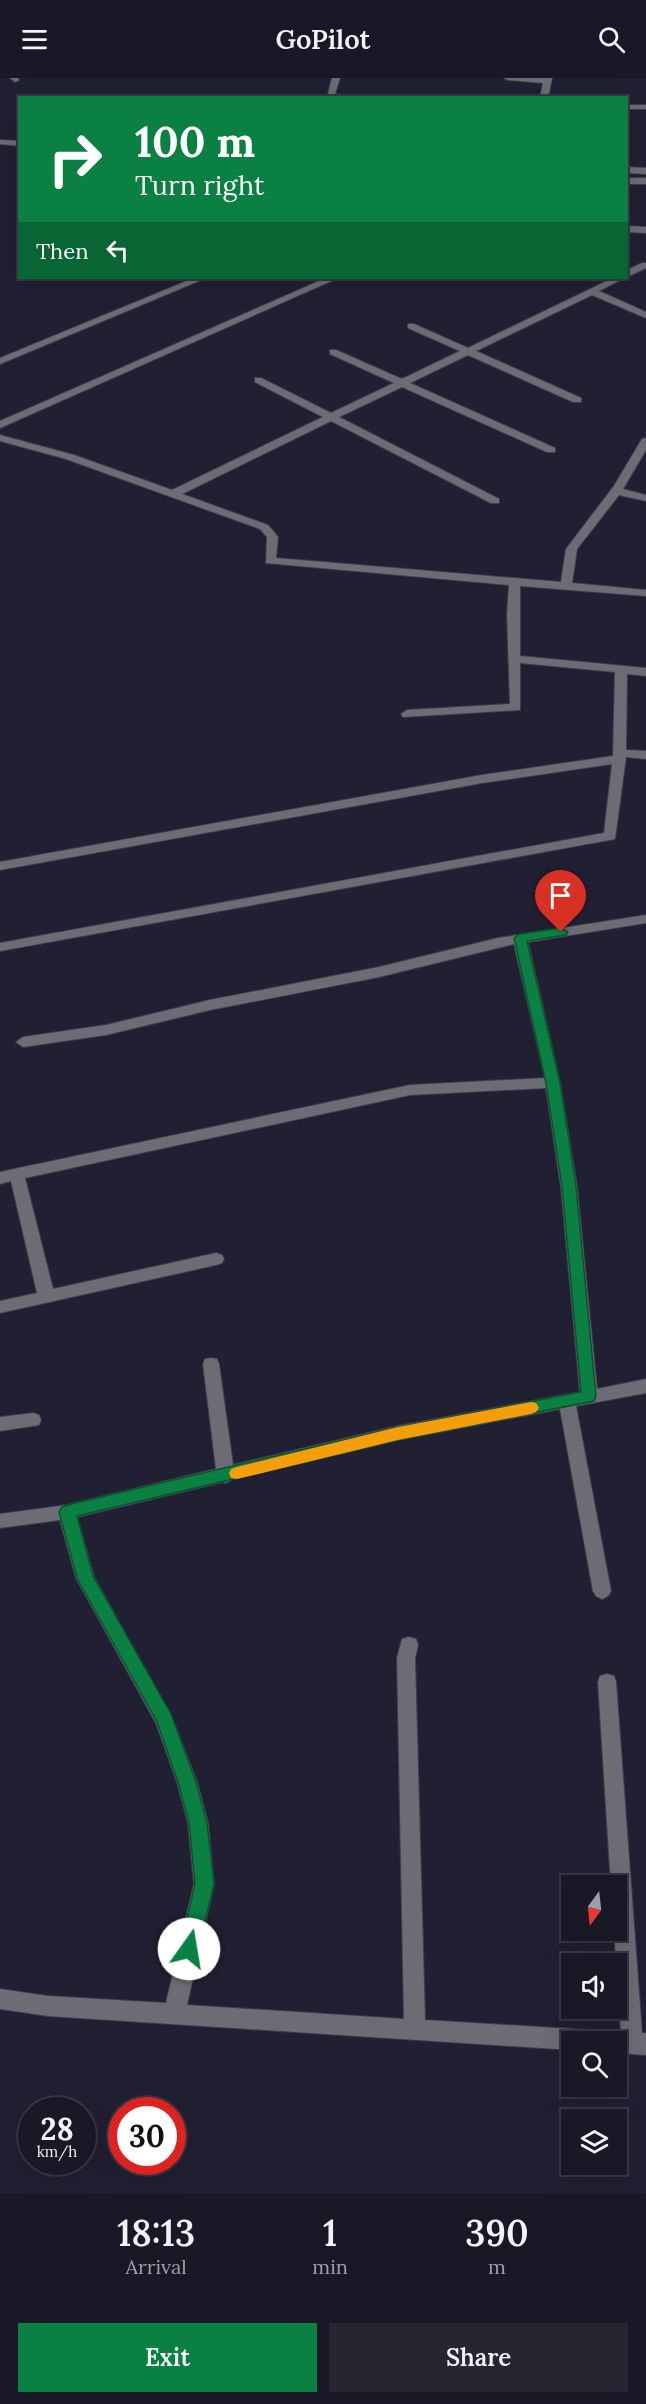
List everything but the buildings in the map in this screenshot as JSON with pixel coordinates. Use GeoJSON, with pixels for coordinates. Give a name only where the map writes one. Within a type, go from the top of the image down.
{"type":"FeatureCollection","features":[{"type":"Feature","properties":{"kind":"street"},"geometry":{"type":"LineString","coordinates":[[330,96],[336,78]]}},
{"type":"Feature","properties":{"kind":"street"},"geometry":{"type":"LineString","coordinates":[[508,78],[547,79],[544,96]]}},
{"type":"Feature","properties":{"kind":"street"},"geometry":{"type":"LineString","coordinates":[[628,107],[646,107]]}},
{"type":"Feature","properties":{"kind":"street"},"geometry":{"type":"LineString","coordinates":[[0,142],[18,144]]}},
{"type":"Feature","properties":{"kind":"street"},"geometry":{"type":"LineString","coordinates":[[628,170],[646,171]]}},
{"type":"Feature","properties":{"kind":"street"},"geometry":{"type":"LineString","coordinates":[[628,181],[646,181]]}},
{"type":"Feature","properties":{"kind":"street"},"geometry":{"type":"LineString","coordinates":[[628,229],[646,230]]}},
{"type":"Feature","properties":{"kind":"street"},"geometry":{"type":"LineString","coordinates":[[628,273],[645,265]]}},
{"type":"Feature","properties":{"kind":"street"},"geometry":{"type":"LineString","coordinates":[[0,361],[199,279]]}},
{"type":"Feature","properties":{"kind":"street"},"geometry":{"type":"LineString","coordinates":[[0,425],[331,279]]}},
{"type":"Feature","properties":{"kind":"street"},"geometry":{"type":"LineString","coordinates":[[173,494],[617,279]]}},
{"type":"Feature","properties":{"kind":"street"},"geometry":{"type":"LineString","coordinates":[[591,291],[646,315]]}},
{"type":"Feature","properties":{"kind":"street"},"geometry":{"type":"LineString","coordinates":[[411,326],[576,400]]}},
{"type":"Feature","properties":{"kind":"street"},"geometry":{"type":"LineString","coordinates":[[333,352],[550,450]]}},
{"type":"Feature","properties":{"kind":"street"},"geometry":{"type":"LineString","coordinates":[[258,380],[495,501]]}},
{"type":"Feature","properties":{"kind":"street"},"geometry":{"type":"LineString","coordinates":[[0,438],[70,457],[264,527],[273,537],[270,561],[646,593]]}},
{"type":"Feature","properties":{"kind":"street"},"geometry":{"type":"LineString","coordinates":[[566,585],[572,549],[616,491],[646,441]]}},
{"type":"Feature","properties":{"kind":"street"},"geometry":{"type":"LineString","coordinates":[[616,491],[646,498]]}},
{"type":"Feature","properties":{"kind":"street"},"geometry":{"type":"LineString","coordinates":[[407,714],[516,707],[513,614],[515,581]]}},
{"type":"Feature","properties":{"kind":"street"},"geometry":{"type":"LineString","coordinates":[[515,659],[646,672]]}},
{"type":"Feature","properties":{"kind":"street"},"geometry":{"type":"LineString","coordinates":[[0,947],[610,836],[620,756],[621,670]]}},
{"type":"Feature","properties":{"kind":"street"},"geometry":{"type":"LineString","coordinates":[[0,866],[471,781],[620,756],[646,755]]}},
{"type":"Feature","properties":{"kind":"street"},"geometry":{"type":"LineString","coordinates":[[23,1042],[106,1030],[210,1005],[380,972],[520,938],[645,921]]}},
{"type":"Feature","properties":{"kind":"street"},"geometry":{"type":"LineString","coordinates":[[520,938],[553,1083],[569,1186],[589,1396]]}},
{"type":"Feature","properties":{"kind":"street"},"geometry":{"type":"LineString","coordinates":[[0,1178],[410,1090],[553,1083]]}},
{"type":"Feature","properties":{"kind":"street"},"geometry":{"type":"LineString","coordinates":[[17,1175],[46,1295]]}},
{"type":"Feature","properties":{"kind":"street"},"geometry":{"type":"LineString","coordinates":[[0,1307],[216,1259]]}},
{"type":"Feature","properties":{"kind":"street"},"geometry":{"type":"LineString","coordinates":[[212,1364],[226,1476]]}},
{"type":"Feature","properties":{"kind":"street"},"geometry":{"type":"LineString","coordinates":[[0,1521],[67,1512],[226,1476],[398,1433],[646,1386]]}},
{"type":"Feature","properties":{"kind":"street"},"geometry":{"type":"LineString","coordinates":[[567,1401],[602,1591]]}},
{"type":"Feature","properties":{"kind":"street"},"geometry":{"type":"LineString","coordinates":[[0,1424],[33,1420]]}},
{"type":"Feature","properties":{"kind":"street"},"geometry":{"type":"LineString","coordinates":[[67,1512],[85,1578],[164,1720],[187,1782],[198,1823],[204,1884],[174,2014]]}},
{"type":"Feature","properties":{"kind":"street"},"geometry":{"type":"LineString","coordinates":[[409,1645],[406,1658],[415,2029]]}},
{"type":"Feature","properties":{"kind":"street"},"geometry":{"type":"LineString","coordinates":[[607,1682],[631,2043]]}},
{"type":"Feature","properties":{"kind":"street"},"geometry":{"type":"LineString","coordinates":[[0,1999],[48,2006],[561,2039]]}},
{"type":"Feature","properties":{"kind":"slow traffic"},"geometry":{"type":"LineString","coordinates":[[237,1473],[398,1433],[531,1408]]}},
{"type":"Feature","properties":{"kind":"route"},"geometry":{"type":"LineString","coordinates":[[189,1949],[204,1884],[198,1823],[187,1782],[164,1720],[85,1578],[67,1512],[226,1476],[398,1433],[589,1396],[569,1186],[553,1083],[520,938],[561,932]]}}]}
